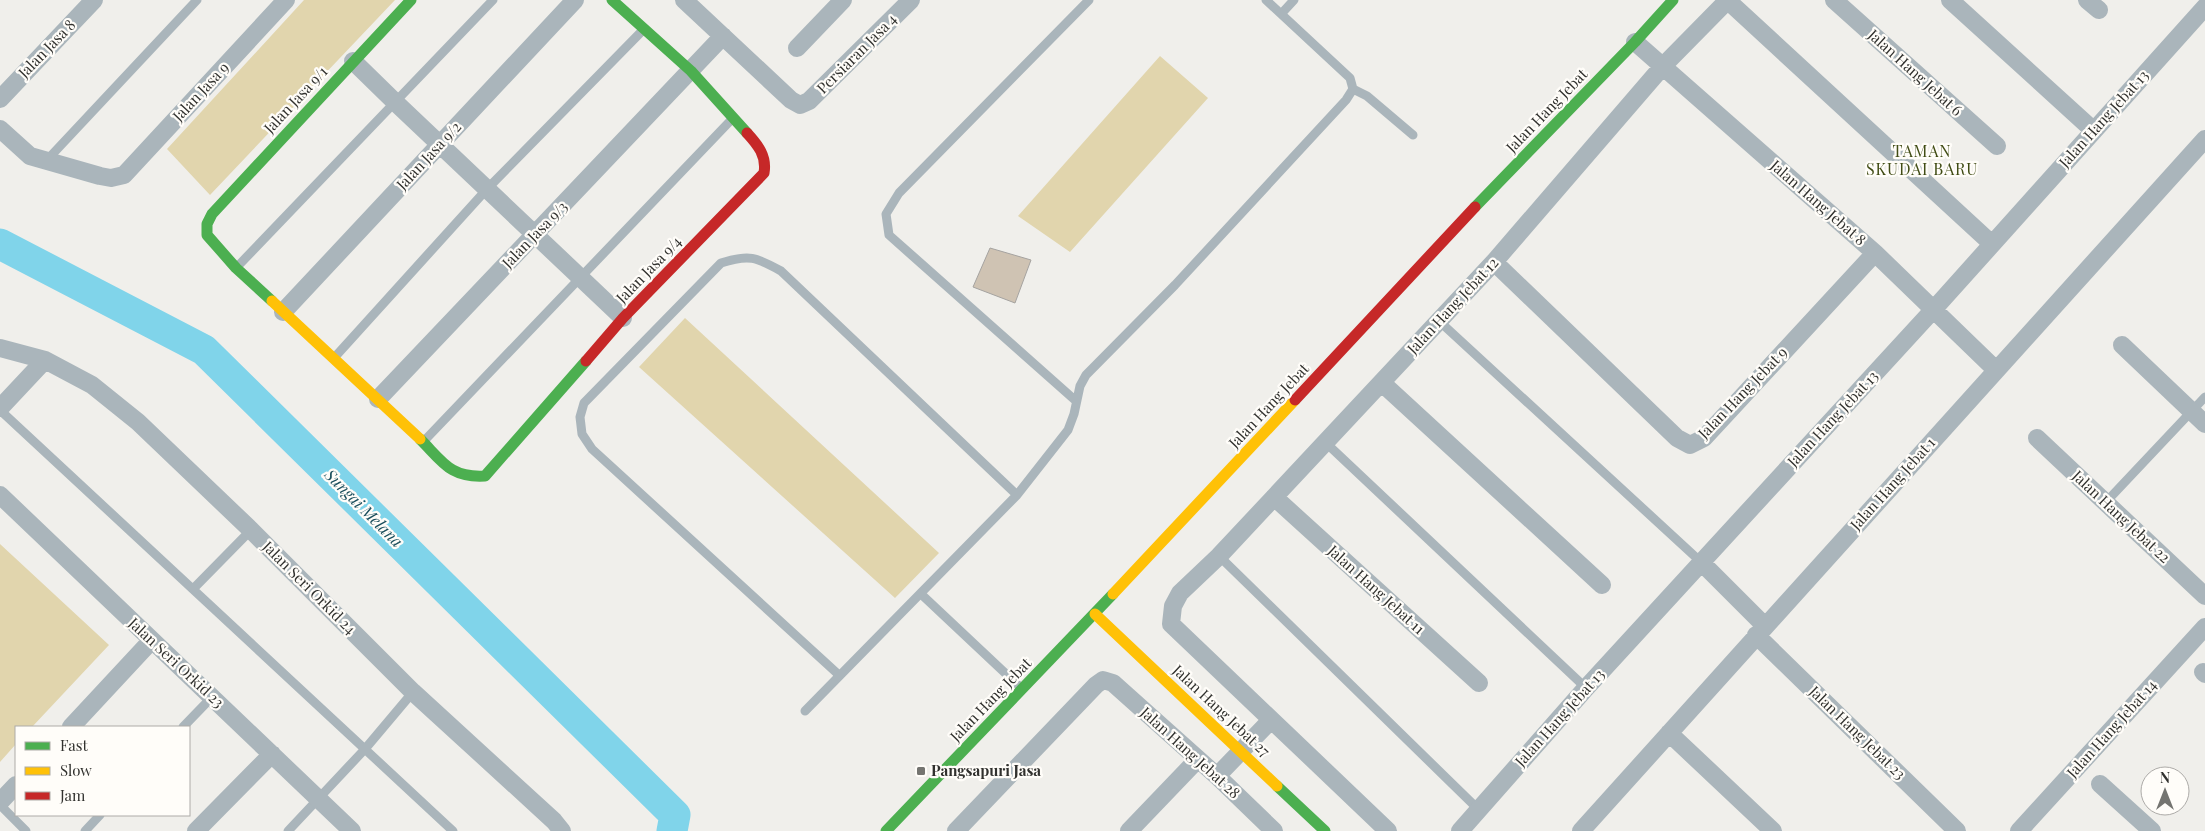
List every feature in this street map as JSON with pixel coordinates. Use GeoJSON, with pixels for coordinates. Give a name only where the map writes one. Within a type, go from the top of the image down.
{"type":"FeatureCollection","features":[{"type":"Feature","properties":{"kind":"street","name":"Jalan Jasa 8"},"geometry":{"type":"LineString","coordinates":[[0,99],[94,0]]}},
{"type":"Feature","properties":{"kind":"street","name":"Jalan Jasa 9/1"},"geometry":{"type":"LineString","coordinates":[[236,268],[207,235],[206,224],[219,206],[411,0]]}},
{"type":"Feature","properties":{"kind":"street","name":"Jalan Jasa 9/2"},"geometry":{"type":"LineString","coordinates":[[283,312],[575,0]]}},
{"type":"Feature","properties":{"kind":"street","name":"Jalan Jasa 9/4"},"geometry":{"type":"LineString","coordinates":[[423,441],[455,473],[468,477],[485,476],[623,318],[764,173],[766,164],[764,155],[734,118],[691,71],[612,0]]}},
{"type":"Feature","properties":{"kind":"street"},"geometry":{"type":"LineString","coordinates":[[684,0],[723,36]]}},
{"type":"Feature","properties":{"kind":"street"},"geometry":{"type":"LineString","coordinates":[[797,48],[843,0]]}},
{"type":"Feature","properties":{"kind":"street","name":"Persiaran Jasa 4"},"geometry":{"type":"LineString","coordinates":[[723,36],[791,100],[800,105],[809,101],[911,0]]}},
{"type":"Feature","properties":{"kind":"street","name":"Jalan Hang Jebat"},"geometry":{"type":"LineString","coordinates":[[886,831],[1095,614],[1498,182],[1635,42],[1673,0]]}},
{"type":"Feature","properties":{"kind":"street"},"geometry":{"type":"LineString","coordinates":[[1728,0],[1992,244]]}},
{"type":"Feature","properties":{"kind":"street","name":"Jalan Hang Jebat 12"},"geometry":{"type":"LineString","coordinates":[[1270,720],[1171,624],[1173,606],[1180,593],[1219,556],[1494,262],[1663,66],[1728,0]]}},
{"type":"Feature","properties":{"kind":"street","name":"Jalan Hang Jebat 6"},"geometry":{"type":"LineString","coordinates":[[1834,0],[1996,146]]}},
{"type":"Feature","properties":{"kind":"street"},"geometry":{"type":"LineString","coordinates":[[1950,0],[2094,131]]}},
{"type":"Feature","properties":{"kind":"street","name":"Jalan Jasa 9"},"geometry":{"type":"LineString","coordinates":[[47,160],[111,178],[124,175],[285,1]]}},
{"type":"Feature","properties":{"kind":"street","name":"Jalan Hang Jebat 13"},"geometry":{"type":"LineString","coordinates":[[1460,831],[1586,688],[1934,309],[2205,7]]}},
{"type":"Feature","properties":{"kind":"street","name":"Jalan Jasa 9/3"},"geometry":{"type":"LineString","coordinates":[[378,399],[723,36]]}},
{"type":"Feature","properties":{"kind":"street","name":"Jalan Hang Jebat 8"},"geometry":{"type":"LineString","coordinates":[[1635,42],[1875,253],[1996,370]]}},
{"type":"Feature","properties":{"kind":"street"},"geometry":{"type":"LineString","coordinates":[[353,61],[439,145],[623,318]]}},
{"type":"Feature","properties":{"kind":"street"},"geometry":{"type":"LineString","coordinates":[[0,128],[30,156],[47,160]]}},
{"type":"Feature","properties":{"kind":"street","name":"Jalan Hang Jebat 1"},"geometry":{"type":"LineString","coordinates":[[1581,831],[2205,139]]}},
{"type":"Feature","properties":{"kind":"street","name":"Jalan Hang Jebat 9"},"geometry":{"type":"LineString","coordinates":[[1494,262],[1677,438],[1690,445],[1704,438],[1875,253]]}},
{"type":"Feature","properties":{"kind":"street"},"geometry":{"type":"LineString","coordinates":[[236,268],[423,441]]}},
{"type":"Feature","properties":{"kind":"street"},"geometry":{"type":"LineString","coordinates":[[2122,345],[2205,424]]}},
{"type":"Feature","properties":{"kind":"street","name":"Jalan Seri Orkid 24"},"geometry":{"type":"LineString","coordinates":[[0,348],[45,360],[92,386],[138,422],[251,530],[413,692],[554,821],[562,831]]}},
{"type":"Feature","properties":{"kind":"street"},"geometry":{"type":"LineString","coordinates":[[0,409],[45,360]]}},
{"type":"Feature","properties":{"kind":"street"},"geometry":{"type":"LineString","coordinates":[[1382,383],[1602,585]]}},
{"type":"Feature","properties":{"kind":"street","name":"Jalan Hang Jebat 22"},"geometry":{"type":"LineString","coordinates":[[2037,438],[2205,596]]}},
{"type":"Feature","properties":{"kind":"street","name":"Jalan Seri Orkid 23"},"geometry":{"type":"LineString","coordinates":[[0,495],[352,831]]}},
{"type":"Feature","properties":{"kind":"street","name":"Jalan Hang Jebat 11"},"geometry":{"type":"LineString","coordinates":[[1274,496],[1479,683]]}},
{"type":"Feature","properties":{"kind":"street","name":"Jalan Hang Jebat 23"},"geometry":{"type":"LineString","coordinates":[[1701,562],[1761,631],[1957,831]]}},
{"type":"Feature","properties":{"kind":"street","name":"Jalan Hang Jebat 27"},"geometry":{"type":"LineString","coordinates":[[1095,614],[1325,831]]}},
{"type":"Feature","properties":{"kind":"street","name":"Jalan Hang Jebat 14"},"geometry":{"type":"LineString","coordinates":[[2019,831],[2205,626]]}},
{"type":"Feature","properties":{"kind":"street"},"geometry":{"type":"LineString","coordinates":[[72,726],[151,641]]}},
{"type":"Feature","properties":{"kind":"street","name":"Jalan Hang Jebat 28"},"geometry":{"type":"LineString","coordinates":[[956,831],[1096,685],[1103,680],[1113,683],[1217,776],[1274,831]]}},
{"type":"Feature","properties":{"kind":"street"},"geometry":{"type":"LineString","coordinates":[[1217,776],[1270,720],[1388,831]]}},
{"type":"Feature","properties":{"kind":"street"},"geometry":{"type":"LineString","coordinates":[[1669,733],[1773,831]]}},
{"type":"Feature","properties":{"kind":"street"},"geometry":{"type":"LineString","coordinates":[[196,831],[272,754]]}},
{"type":"Feature","properties":{"kind":"street"},"geometry":{"type":"LineString","coordinates":[[1129,831],[1198,759]]}},
{"type":"Feature","properties":{"kind":"street"},"geometry":{"type":"LineString","coordinates":[[2100,784],[2152,831]]}},
{"type":"Feature","properties":{"kind":"street"},"geometry":{"type":"LineString","coordinates":[[0,804],[15,786]]}},
{"type":"Feature","properties":{"kind":"lane"},"geometry":{"type":"LineString","coordinates":[[47,160],[197,0]]}},
{"type":"Feature","properties":{"kind":"lane"},"geometry":{"type":"LineString","coordinates":[[236,268],[493,0]]}},
{"type":"Feature","properties":{"kind":"lane"},"geometry":{"type":"LineString","coordinates":[[1076,401],[888,235],[886,214],[899,193],[1090,0]]}},
{"type":"Feature","properties":{"kind":"lane"},"geometry":{"type":"LineString","coordinates":[[805,711],[1017,494],[1068,430],[1074,414],[1080,386],[1086,375],[1175,285],[1346,100],[1353,89],[1350,78],[1266,0]]}},
{"type":"Feature","properties":{"kind":"lane"},"geometry":{"type":"LineString","coordinates":[[1282,13],[1294,0]]}},
{"type":"Feature","properties":{"kind":"lane"},"geometry":{"type":"LineString","coordinates":[[334,358],[487,190],[644,29]]}},
{"type":"Feature","properties":{"kind":"lane"},"geometry":{"type":"LineString","coordinates":[[1353,89],[1367,96],[1413,135]]}},
{"type":"Feature","properties":{"kind":"lane"},"geometry":{"type":"LineString","coordinates":[[423,441],[734,118]]}},
{"type":"Feature","properties":{"kind":"lane"},"geometry":{"type":"LineString","coordinates":[[840,675],[592,449],[582,434],[580,417],[584,403],[721,263],[737,258],[758,258],[781,271],[1017,494]]}},
{"type":"Feature","properties":{"kind":"lane"},"geometry":{"type":"LineString","coordinates":[[1439,321],[1701,562]]}},
{"type":"Feature","properties":{"kind":"lane"},"geometry":{"type":"LineString","coordinates":[[2106,502],[2205,397]]}},
{"type":"Feature","properties":{"kind":"lane"},"geometry":{"type":"LineString","coordinates":[[0,409],[454,831]]}},
{"type":"Feature","properties":{"kind":"lane"},"geometry":{"type":"LineString","coordinates":[[1325,442],[1586,688]]}},
{"type":"Feature","properties":{"kind":"lane"},"geometry":{"type":"LineString","coordinates":[[194,588],[251,530]]}},
{"type":"Feature","properties":{"kind":"lane"},"geometry":{"type":"LineString","coordinates":[[1219,556],[1479,810]]}},
{"type":"Feature","properties":{"kind":"lane"},"geometry":{"type":"LineString","coordinates":[[921,594],[1022,689]]}},
{"type":"Feature","properties":{"kind":"lane"},"geometry":{"type":"LineString","coordinates":[[288,831],[365,749],[413,692]]}},
{"type":"Feature","properties":{"kind":"lane"},"geometry":{"type":"LineString","coordinates":[[184,726],[212,697]]}},
{"type":"Feature","properties":{"kind":"lane"},"geometry":{"type":"LineString","coordinates":[[0,804],[26,831]]}},
{"type":"Feature","properties":{"kind":"lane"},"geometry":{"type":"LineString","coordinates":[[85,831],[99,816]]}},
{"type":"Feature","properties":{"kind":"shaded area"},"geometry":{"type":"Polygon","coordinates":[[[304,0],[395,0],[210,195],[167,149],[304,0]]]}},
{"type":"Feature","properties":{"kind":"shaded area"},"geometry":{"type":"Polygon","coordinates":[[[1160,56],[1208,98],[1070,252],[1018,216],[1160,56]]]}},
{"type":"Feature","properties":{"kind":"shaded area"},"geometry":{"type":"Polygon","coordinates":[[[685,318],[939,553],[895,598],[639,367],[685,318]]]}},
{"type":"Feature","properties":{"kind":"shaded area"},"geometry":{"type":"Polygon","coordinates":[[[0,544],[109,645],[33,726],[15,726],[15,745],[0,762],[0,544]]]}},
{"type":"Feature","properties":{"kind":"building"},"geometry":{"type":"Polygon","coordinates":[[[990,248],[1031,260],[1015,303],[973,287],[990,248]]]}},
{"type":"Feature","properties":{"kind":"waterway","name":"Sungai Melana"},"geometry":{"type":"LineString","coordinates":[[0,244],[204,350],[675,815],[672,831]]}},
{"type":"Feature","properties":{"kind":"traffic: fast"},"geometry":{"type":"LineString","coordinates":[[272,301],[236,268],[207,235],[207,224],[212,214],[411,0]]}},
{"type":"Feature","properties":{"kind":"traffic: fast"},"geometry":{"type":"LineString","coordinates":[[612,0],[691,71],[747,133]]}},
{"type":"Feature","properties":{"kind":"traffic: fast"},"geometry":{"type":"LineString","coordinates":[[1475,207],[1635,42],[1673,0]]}},
{"type":"Feature","properties":{"kind":"traffic: fast"},"geometry":{"type":"LineString","coordinates":[[420,439],[441,461],[455,471],[473,476],[485,476],[586,361]]}},
{"type":"Feature","properties":{"kind":"traffic: fast"},"geometry":{"type":"LineString","coordinates":[[886,831],[1113,594]]}},
{"type":"Feature","properties":{"kind":"traffic: fast"},"geometry":{"type":"LineString","coordinates":[[1277,786],[1325,831]]}},
{"type":"Feature","properties":{"kind":"traffic: slow"},"geometry":{"type":"LineString","coordinates":[[272,301],[420,439]]}},
{"type":"Feature","properties":{"kind":"traffic: slow"},"geometry":{"type":"LineString","coordinates":[[1113,594],[1295,400]]}},
{"type":"Feature","properties":{"kind":"traffic: slow"},"geometry":{"type":"LineString","coordinates":[[1095,614],[1277,786]]}},
{"type":"Feature","properties":{"kind":"traffic: jam"},"geometry":{"type":"LineString","coordinates":[[586,361],[623,318],[764,173],[763,156],[758,146],[747,133]]}},
{"type":"Feature","properties":{"kind":"traffic: jam"},"geometry":{"type":"LineString","coordinates":[[1295,400],[1475,207]]}},
{"type":"Feature","properties":{"kind":"place","name":"Pangsapuri Jasa"},"geometry":{"type":"Point","coordinates":[921,771]}},
{"type":"Feature","properties":{"kind":"district","name":"TAMAN SKUDAI BARU"},"geometry":{"type":"Point","coordinates":[1922,160]}}]}
